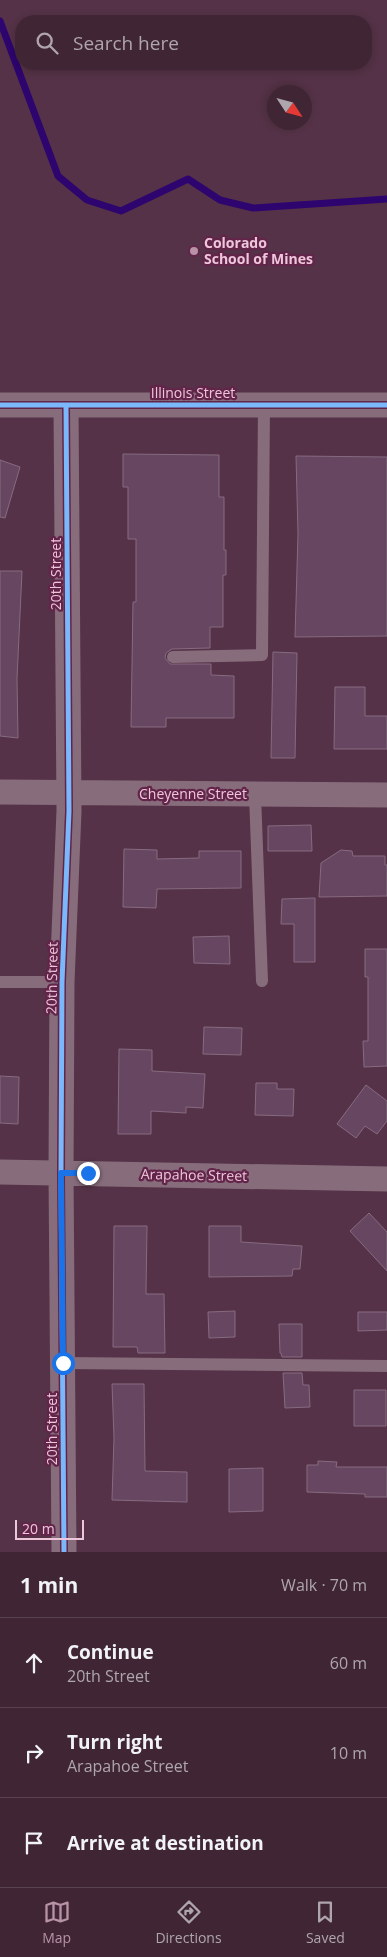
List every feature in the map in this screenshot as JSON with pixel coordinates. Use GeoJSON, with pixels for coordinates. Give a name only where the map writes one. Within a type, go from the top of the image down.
{"type":"FeatureCollection","features":[{"type":"Feature","properties":{"kind":"street","name":"Illinois Street"},"geometry":{"type":"LineString","coordinates":[[0,405],[387,404]]}},
{"type":"Feature","properties":{"kind":"street","name":"20th Street"},"geometry":{"type":"LineString","coordinates":[[64,1552],[61,1173],[62,982],[68,793],[66,406]]}},
{"type":"Feature","properties":{"kind":"street","name":"Cheyenne Street"},"geometry":{"type":"LineString","coordinates":[[0,792],[387,795]]}},
{"type":"Feature","properties":{"kind":"street","name":"Arapahoe Street"},"geometry":{"type":"LineString","coordinates":[[0,1172],[387,1179]]}},
{"type":"Feature","properties":{"kind":"lane"},"geometry":{"type":"LineString","coordinates":[[173,657],[262,655],[264,404]]}},
{"type":"Feature","properties":{"kind":"lane"},"geometry":{"type":"LineString","coordinates":[[255,794],[262,981]]}},
{"type":"Feature","properties":{"kind":"lane"},"geometry":{"type":"LineString","coordinates":[[0,982],[62,982]]}},
{"type":"Feature","properties":{"kind":"lane"},"geometry":{"type":"LineString","coordinates":[[63,1363],[387,1366]]}},
{"type":"Feature","properties":{"kind":"building"},"geometry":{"type":"Polygon","coordinates":[[[123,454],[219,455],[219,497],[224,497],[224,550],[226,550],[226,575],[223,575],[223,627],[210,627],[210,648],[172,649],[166,653],[165,658],[170,664],[211,664],[211,675],[234,676],[234,718],[166,718],[166,727],[131,727],[133,602],[136,602],[136,539],[128,539],[128,487],[123,487],[123,454]]]}},
{"type":"Feature","properties":{"kind":"building"},"geometry":{"type":"Polygon","coordinates":[[[296,456],[387,457],[387,636],[295,637],[298,534],[296,456]]]}},
{"type":"Feature","properties":{"kind":"building"},"geometry":{"type":"Polygon","coordinates":[[[0,460],[20,467],[5,518],[0,517],[0,460]]]}},
{"type":"Feature","properties":{"kind":"building"},"geometry":{"type":"Polygon","coordinates":[[[0,571],[22,571],[17,679],[18,738],[0,736],[0,571]]]}},
{"type":"Feature","properties":{"kind":"building"},"geometry":{"type":"Polygon","coordinates":[[[273,652],[297,653],[295,758],[271,758],[273,652]]]}},
{"type":"Feature","properties":{"kind":"building"},"geometry":{"type":"Polygon","coordinates":[[[335,687],[365,687],[365,716],[387,716],[387,749],[334,749],[335,687]]]}},
{"type":"Feature","properties":{"kind":"building"},"geometry":{"type":"Polygon","coordinates":[[[311,825],[312,851],[268,851],[268,826],[311,825]]]}},
{"type":"Feature","properties":{"kind":"building"},"geometry":{"type":"Polygon","coordinates":[[[124,849],[157,850],[157,859],[199,858],[199,851],[241,851],[241,888],[157,889],[156,908],[123,907],[124,849]]]}},
{"type":"Feature","properties":{"kind":"building"},"geometry":{"type":"Polygon","coordinates":[[[341,850],[352,851],[353,856],[385,856],[385,865],[387,865],[387,896],[319,897],[321,863],[341,850]]]}},
{"type":"Feature","properties":{"kind":"building"},"geometry":{"type":"Polygon","coordinates":[[[315,898],[315,962],[294,962],[294,924],[281,924],[282,899],[315,898]]]}},
{"type":"Feature","properties":{"kind":"building"},"geometry":{"type":"Polygon","coordinates":[[[229,936],[230,964],[194,963],[193,937],[229,936]]]}},
{"type":"Feature","properties":{"kind":"building"},"geometry":{"type":"Polygon","coordinates":[[[365,949],[387,949],[387,1066],[364,1067],[363,1041],[368,1041],[368,977],[365,977],[365,949]]]}},
{"type":"Feature","properties":{"kind":"building"},"geometry":{"type":"Polygon","coordinates":[[[204,1027],[242,1028],[241,1055],[203,1054],[204,1027]]]}},
{"type":"Feature","properties":{"kind":"building"},"geometry":{"type":"Polygon","coordinates":[[[119,1049],[152,1050],[152,1071],[205,1074],[203,1108],[186,1107],[186,1113],[151,1111],[151,1134],[118,1134],[119,1049]]]}},
{"type":"Feature","properties":{"kind":"building"},"geometry":{"type":"Polygon","coordinates":[[[0,1076],[19,1077],[18,1124],[0,1123],[0,1076]]]}},
{"type":"Feature","properties":{"kind":"building"},"geometry":{"type":"Polygon","coordinates":[[[256,1083],[277,1083],[277,1089],[294,1089],[293,1116],[255,1115],[256,1083]]]}},
{"type":"Feature","properties":{"kind":"building"},"geometry":{"type":"Polygon","coordinates":[[[366,1085],[387,1101],[387,1121],[377,1134],[365,1126],[356,1138],[337,1124],[366,1085]]]}},
{"type":"Feature","properties":{"kind":"building"},"geometry":{"type":"Polygon","coordinates":[[[369,1213],[387,1232],[387,1271],[350,1231],[369,1213]]]}},
{"type":"Feature","properties":{"kind":"building"},"geometry":{"type":"Polygon","coordinates":[[[114,1226],[147,1226],[146,1294],[164,1294],[165,1353],[138,1353],[137,1347],[113,1347],[114,1226]]]}},
{"type":"Feature","properties":{"kind":"building"},"geometry":{"type":"Polygon","coordinates":[[[209,1226],[241,1226],[241,1242],[302,1246],[300,1269],[293,1269],[292,1276],[209,1277],[209,1226]]]}},
{"type":"Feature","properties":{"kind":"building"},"geometry":{"type":"Polygon","coordinates":[[[235,1311],[235,1337],[209,1338],[208,1312],[235,1311]]]}},
{"type":"Feature","properties":{"kind":"building"},"geometry":{"type":"Polygon","coordinates":[[[358,1312],[387,1312],[387,1330],[358,1331],[358,1312]]]}},
{"type":"Feature","properties":{"kind":"building"},"geometry":{"type":"Polygon","coordinates":[[[279,1324],[302,1324],[302,1357],[282,1357],[280,1353],[279,1324]]]}},
{"type":"Feature","properties":{"kind":"building"},"geometry":{"type":"Polygon","coordinates":[[[283,1373],[302,1373],[303,1385],[309,1385],[310,1407],[285,1408],[283,1373]]]}},
{"type":"Feature","properties":{"kind":"building"},"geometry":{"type":"Polygon","coordinates":[[[112,1384],[144,1384],[145,1471],[187,1472],[187,1502],[112,1500],[114,1438],[112,1384]]]}},
{"type":"Feature","properties":{"kind":"building"},"geometry":{"type":"Polygon","coordinates":[[[354,1390],[386,1390],[386,1426],[354,1426],[354,1390]]]}},
{"type":"Feature","properties":{"kind":"building"},"geometry":{"type":"Polygon","coordinates":[[[318,1461],[337,1462],[336,1467],[387,1467],[387,1497],[365,1497],[365,1494],[307,1492],[307,1465],[318,1465],[318,1461]]]}},
{"type":"Feature","properties":{"kind":"building"},"geometry":{"type":"Polygon","coordinates":[[[263,1468],[263,1511],[229,1512],[229,1469],[263,1468]]]}},
{"type":"Feature","properties":{"kind":"waterway"},"geometry":{"type":"LineString","coordinates":[[0,21],[15,61]]}},
{"type":"Feature","properties":{"kind":"waterway"},"geometry":{"type":"LineString","coordinates":[[18,70],[58,176],[87,200],[121,211],[188,179],[220,200],[253,208],[387,199]]}},
{"type":"Feature","properties":{"kind":"cycle path"},"geometry":{"type":"LineString","coordinates":[[0,405],[387,405]]}},
{"type":"Feature","properties":{"kind":"cycle path"},"geometry":{"type":"LineString","coordinates":[[64,1552],[61,1173],[62,982],[69,811],[66,405]]}},
{"type":"Feature","properties":{"kind":"place","name":"Colorado School of Mines"},"geometry":{"type":"Point","coordinates":[194,251]}},
{"type":"Feature","properties":{"kind":"route"},"geometry":{"type":"LineString","coordinates":[[63,1363],[61,1173],[88,1173]]}}]}
